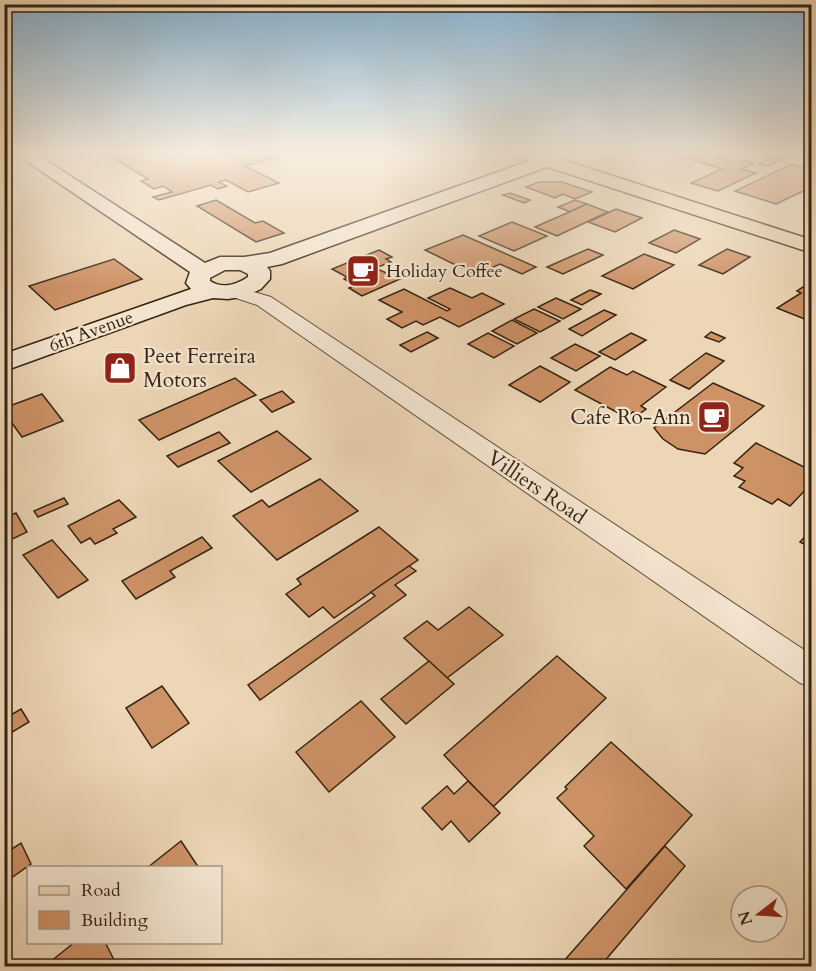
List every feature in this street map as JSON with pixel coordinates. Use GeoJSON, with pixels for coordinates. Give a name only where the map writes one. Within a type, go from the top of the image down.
{"type":"FeatureCollection","features":[{"type":"Feature","properties":{"kind":"main road"},"geometry":{"type":"LineString","coordinates":[[658,197],[812,247]]}},
{"type":"Feature","properties":{"kind":"street"},"geometry":{"type":"LineString","coordinates":[[86,197],[211,284]]}},
{"type":"Feature","properties":{"kind":"street","name":"Villiers Road"},"geometry":{"type":"LineString","coordinates":[[116,197],[189,244],[254,274],[812,674]]}},
{"type":"Feature","properties":{"kind":"street","name":"6th Avenue"},"geometry":{"type":"LineString","coordinates":[[4,363],[178,300],[211,284],[254,274],[452,197]]}},
{"type":"Feature","properties":{"kind":"street","name":"6th Avenue"},"geometry":{"type":"LineString","coordinates":[[211,284],[220,264],[254,274]]}},
{"type":"Feature","properties":{"kind":"building"},"geometry":{"type":"Polygon","coordinates":[[[509,197],[530,200],[524,203],[509,197]]]}},
{"type":"Feature","properties":{"kind":"building"},"geometry":{"type":"Polygon","coordinates":[[[755,197],[790,197],[776,204],[755,197]]]}},
{"type":"Feature","properties":{"kind":"building"},"geometry":{"type":"Polygon","coordinates":[[[216,200],[255,223],[263,221],[284,233],[256,242],[197,206],[216,200]]]}},
{"type":"Feature","properties":{"kind":"building"},"geometry":{"type":"Polygon","coordinates":[[[575,200],[587,204],[570,212],[558,207],[575,200]]]}},
{"type":"Feature","properties":{"kind":"building"},"geometry":{"type":"Polygon","coordinates":[[[587,204],[608,212],[557,236],[535,227],[587,204]]]}},
{"type":"Feature","properties":{"kind":"building"},"geometry":{"type":"Polygon","coordinates":[[[616,209],[642,218],[615,232],[588,222],[616,209]]]}},
{"type":"Feature","properties":{"kind":"building"},"geometry":{"type":"Polygon","coordinates":[[[512,222],[547,236],[514,251],[479,236],[512,222]]]}},
{"type":"Feature","properties":{"kind":"building"},"geometry":{"type":"Polygon","coordinates":[[[674,230],[700,239],[676,253],[649,243],[674,230]]]}},
{"type":"Feature","properties":{"kind":"building"},"geometry":{"type":"Polygon","coordinates":[[[463,235],[536,267],[522,274],[500,264],[476,275],[425,250],[463,235]]]}},
{"type":"Feature","properties":{"kind":"building"},"geometry":{"type":"Polygon","coordinates":[[[588,249],[603,255],[563,274],[547,267],[588,249]]]}},
{"type":"Feature","properties":{"kind":"building"},"geometry":{"type":"Polygon","coordinates":[[[727,249],[750,257],[723,274],[699,265],[727,249]]]}},
{"type":"Feature","properties":{"kind":"building"},"geometry":{"type":"Polygon","coordinates":[[[379,250],[392,257],[386,259],[391,262],[375,268],[400,279],[362,296],[349,288],[355,285],[344,279],[347,277],[332,269],[379,250]]]}},
{"type":"Feature","properties":{"kind":"building"},"geometry":{"type":"Polygon","coordinates":[[[644,254],[674,265],[633,289],[602,276],[644,254]]]}},
{"type":"Feature","properties":{"kind":"building"},"geometry":{"type":"Polygon","coordinates":[[[114,259],[142,279],[55,310],[29,286],[114,259]]]}},
{"type":"Feature","properties":{"kind":"building"},"geometry":{"type":"Polygon","coordinates":[[[803,287],[812,290],[812,322],[777,308],[801,293],[797,291],[803,287]]]}},
{"type":"Feature","properties":{"kind":"building"},"geometry":{"type":"Polygon","coordinates":[[[450,288],[472,298],[482,293],[504,304],[459,327],[440,317],[423,325],[416,321],[402,328],[387,319],[402,312],[379,300],[404,289],[447,311],[450,309],[428,298],[450,288]]]}},
{"type":"Feature","properties":{"kind":"building"},"geometry":{"type":"Polygon","coordinates":[[[590,290],[601,294],[582,305],[571,300],[590,290]]]}},
{"type":"Feature","properties":{"kind":"building"},"geometry":{"type":"Polygon","coordinates":[[[556,298],[581,309],[563,319],[538,307],[556,298]]]}},
{"type":"Feature","properties":{"kind":"building"},"geometry":{"type":"Polygon","coordinates":[[[534,309],[560,321],[540,332],[514,319],[534,309]]]}},
{"type":"Feature","properties":{"kind":"building"},"geometry":{"type":"Polygon","coordinates":[[[604,310],[616,315],[582,336],[569,329],[604,310]]]}},
{"type":"Feature","properties":{"kind":"building"},"geometry":{"type":"Polygon","coordinates":[[[512,320],[537,333],[517,344],[492,331],[512,320]]]}},
{"type":"Feature","properties":{"kind":"building"},"geometry":{"type":"Polygon","coordinates":[[[427,332],[438,338],[411,352],[400,345],[427,332]]]}},
{"type":"Feature","properties":{"kind":"building"},"geometry":{"type":"Polygon","coordinates":[[[711,332],[725,338],[719,342],[705,337],[711,332]]]}},
{"type":"Feature","properties":{"kind":"building"},"geometry":{"type":"Polygon","coordinates":[[[488,333],[514,346],[494,358],[468,344],[488,333]]]}},
{"type":"Feature","properties":{"kind":"building"},"geometry":{"type":"Polygon","coordinates":[[[631,333],[646,340],[615,360],[599,352],[631,333]]]}},
{"type":"Feature","properties":{"kind":"building"},"geometry":{"type":"Polygon","coordinates":[[[575,344],[600,356],[576,371],[551,358],[575,344]]]}},
{"type":"Feature","properties":{"kind":"building"},"geometry":{"type":"Polygon","coordinates":[[[706,353],[724,361],[689,389],[670,380],[706,353]]]}},
{"type":"Feature","properties":{"kind":"building"},"geometry":{"type":"Polygon","coordinates":[[[540,366],[570,382],[540,402],[509,385],[540,366]]]}},
{"type":"Feature","properties":{"kind":"building"},"geometry":{"type":"Polygon","coordinates":[[[610,367],[627,375],[633,371],[666,387],[641,406],[646,409],[638,415],[633,412],[626,417],[575,390],[610,367]]]}},
{"type":"Feature","properties":{"kind":"building"},"geometry":{"type":"Polygon","coordinates":[[[235,378],[256,395],[159,440],[139,420],[235,378]]]}},
{"type":"Feature","properties":{"kind":"building"},"geometry":{"type":"Polygon","coordinates":[[[713,383],[764,406],[705,454],[678,449],[663,439],[654,428],[713,383]]]}},
{"type":"Feature","properties":{"kind":"building"},"geometry":{"type":"Polygon","coordinates":[[[282,391],[294,402],[272,412],[260,400],[282,391]]]}},
{"type":"Feature","properties":{"kind":"building"},"geometry":{"type":"Polygon","coordinates":[[[42,394],[63,421],[22,437],[4,412],[4,408],[42,394]]]}},
{"type":"Feature","properties":{"kind":"building"},"geometry":{"type":"Polygon","coordinates":[[[277,431],[311,459],[251,492],[218,461],[277,431]]]}},
{"type":"Feature","properties":{"kind":"building"},"geometry":{"type":"Polygon","coordinates":[[[219,432],[230,443],[178,467],[167,456],[219,432]]]}},
{"type":"Feature","properties":{"kind":"building"},"geometry":{"type":"Polygon","coordinates":[[[756,443],[812,471],[812,483],[790,506],[778,499],[772,504],[739,487],[745,481],[734,476],[743,468],[734,463],[756,443]]]}},
{"type":"Feature","properties":{"kind":"building"},"geometry":{"type":"Polygon","coordinates":[[[320,479],[358,511],[277,560],[233,516],[262,500],[269,507],[320,479]]]}},
{"type":"Feature","properties":{"kind":"building"},"geometry":{"type":"Polygon","coordinates":[[[64,498],[68,504],[38,517],[34,511],[64,498]]]}},
{"type":"Feature","properties":{"kind":"building"},"geometry":{"type":"Polygon","coordinates":[[[119,500],[136,517],[113,529],[117,533],[95,544],[90,538],[81,543],[68,526],[119,500]]]}},
{"type":"Feature","properties":{"kind":"building"},"geometry":{"type":"Polygon","coordinates":[[[16,513],[27,532],[4,543],[4,518],[16,513]]]}},
{"type":"Feature","properties":{"kind":"building"},"geometry":{"type":"Polygon","coordinates":[[[379,527],[418,560],[334,618],[323,607],[309,617],[286,594],[301,584],[297,579],[379,527]]]}},
{"type":"Feature","properties":{"kind":"building"},"geometry":{"type":"Polygon","coordinates":[[[812,529],[812,548],[800,542],[812,529]]]}},
{"type":"Feature","properties":{"kind":"building"},"geometry":{"type":"Polygon","coordinates":[[[202,537],[212,548],[170,571],[175,577],[136,599],[122,581],[202,537]]]}},
{"type":"Feature","properties":{"kind":"building"},"geometry":{"type":"Polygon","coordinates":[[[52,540],[88,580],[58,598],[23,555],[52,540]]]}},
{"type":"Feature","properties":{"kind":"building"},"geometry":{"type":"Polygon","coordinates":[[[409,566],[416,571],[395,585],[406,595],[260,700],[248,685],[375,596],[371,592],[409,566]]]}},
{"type":"Feature","properties":{"kind":"building"},"geometry":{"type":"Polygon","coordinates":[[[469,607],[503,635],[447,678],[404,638],[427,621],[438,630],[469,607]]]}},
{"type":"Feature","properties":{"kind":"building"},"geometry":{"type":"Polygon","coordinates":[[[557,656],[606,698],[493,807],[444,755],[557,656]]]}},
{"type":"Feature","properties":{"kind":"building"},"geometry":{"type":"Polygon","coordinates":[[[429,661],[454,684],[406,724],[381,699],[429,661]]]}},
{"type":"Feature","properties":{"kind":"building"},"geometry":{"type":"Polygon","coordinates":[[[162,686],[189,723],[152,748],[126,708],[162,686]]]}},
{"type":"Feature","properties":{"kind":"building"},"geometry":{"type":"Polygon","coordinates":[[[361,701],[395,737],[329,792],[296,752],[361,701]]]}},
{"type":"Feature","properties":{"kind":"building"},"geometry":{"type":"Polygon","coordinates":[[[21,709],[29,722],[4,737],[4,719],[21,709]]]}},
{"type":"Feature","properties":{"kind":"building"},"geometry":{"type":"Polygon","coordinates":[[[611,742],[692,815],[626,889],[584,846],[594,836],[557,798],[567,789],[565,787],[611,742]]]}},
{"type":"Feature","properties":{"kind":"building"},"geometry":{"type":"Polygon","coordinates":[[[468,781],[500,813],[469,842],[451,821],[442,830],[422,808],[447,786],[454,794],[468,781]]]}},
{"type":"Feature","properties":{"kind":"building"},"geometry":{"type":"Polygon","coordinates":[[[181,841],[198,866],[150,866],[181,841]]]}},
{"type":"Feature","properties":{"kind":"building"},"geometry":{"type":"Polygon","coordinates":[[[21,843],[31,864],[4,883],[4,854],[21,843]]]}},
{"type":"Feature","properties":{"kind":"building"},"geometry":{"type":"Polygon","coordinates":[[[665,846],[685,866],[603,963],[600,959],[593,966],[567,966],[563,962],[665,846]]]}},
{"type":"Feature","properties":{"kind":"building"},"geometry":{"type":"Polygon","coordinates":[[[72,944],[106,944],[117,966],[45,966],[72,944]]]}},
{"type":"Feature","properties":{"kind":"place","name":"Holiday Coffee"},"geometry":{"type":"Point","coordinates":[363,271]}},
{"type":"Feature","properties":{"kind":"place","name":"Peet Ferreira Motors"},"geometry":{"type":"Point","coordinates":[120,368]}},
{"type":"Feature","properties":{"kind":"place","name":"Cafe Ro-Ann"},"geometry":{"type":"Point","coordinates":[714,417]}}]}
